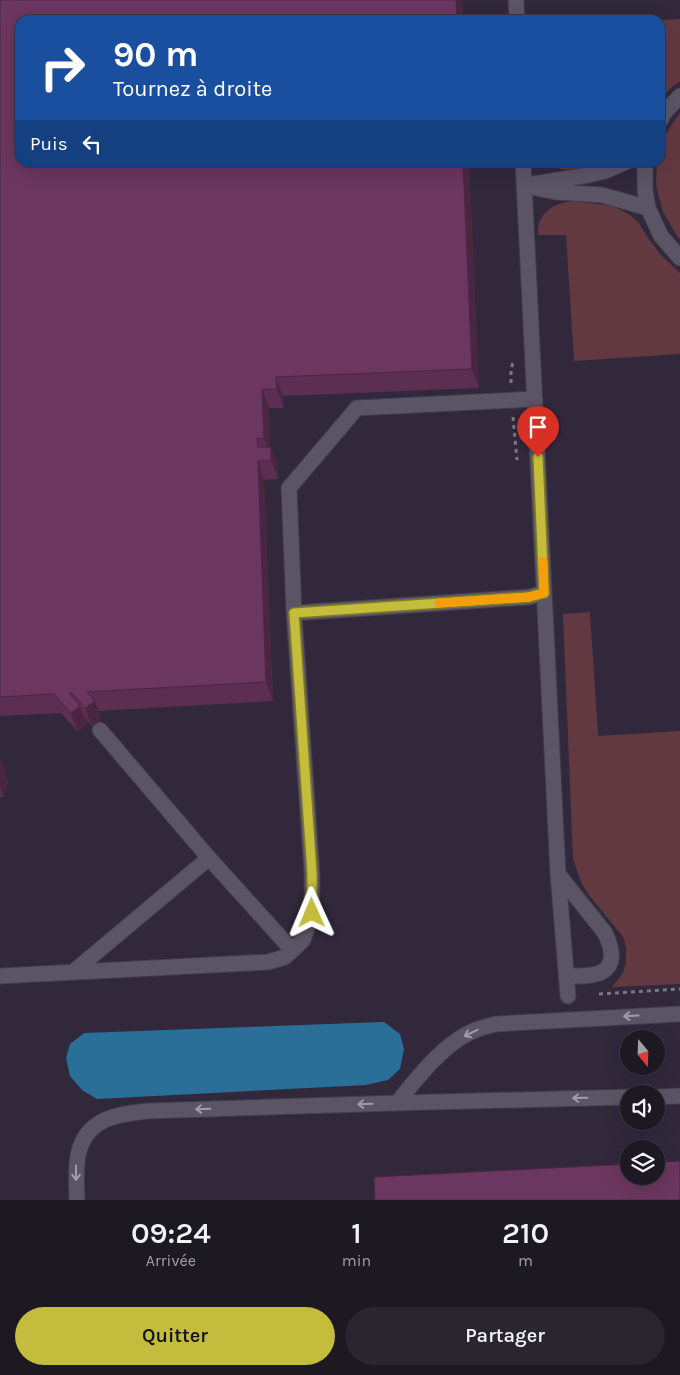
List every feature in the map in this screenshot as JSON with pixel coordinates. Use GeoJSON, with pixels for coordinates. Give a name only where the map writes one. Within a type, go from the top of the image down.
{"type":"FeatureCollection","features":[{"type":"Feature","properties":{"kind":"lane"},"geometry":{"type":"LineString","coordinates":[[516,0],[517,15]]}},
{"type":"Feature","properties":{"kind":"lane"},"geometry":{"type":"LineString","coordinates":[[665,113],[680,96]]}},
{"type":"Feature","properties":{"kind":"lane"},"geometry":{"type":"LineString","coordinates":[[524,167],[558,874],[568,996]]}},
{"type":"Feature","properties":{"kind":"lane"},"geometry":{"type":"LineString","coordinates":[[525,186],[605,172],[616,167]]}},
{"type":"Feature","properties":{"kind":"lane"},"geometry":{"type":"LineString","coordinates":[[645,167],[645,190],[648,208],[661,236],[680,258]]}},
{"type":"Feature","properties":{"kind":"lane"},"geometry":{"type":"LineString","coordinates":[[525,186],[556,192],[602,196],[648,208]]}},
{"type":"Feature","properties":{"kind":"lane"},"geometry":{"type":"LineString","coordinates":[[0,976],[268,962],[285,957],[303,940],[312,913],[312,873],[294,613],[289,488],[357,408],[535,399]]}},
{"type":"Feature","properties":{"kind":"lane"},"geometry":{"type":"LineString","coordinates":[[294,613],[529,597],[544,593]]}},
{"type":"Feature","properties":{"kind":"lane"},"geometry":{"type":"LineString","coordinates":[[100,730],[292,950]]}},
{"type":"Feature","properties":{"kind":"lane"},"geometry":{"type":"LineString","coordinates":[[73,972],[210,858]]}},
{"type":"Feature","properties":{"kind":"lane"},"geometry":{"type":"LineString","coordinates":[[558,874],[605,933],[612,954],[610,964],[601,972],[590,975],[566,976]]}},
{"type":"Feature","properties":{"kind":"lane"},"geometry":{"type":"LineString","coordinates":[[397,1103],[432,1062],[450,1045],[472,1031],[496,1024],[680,1014]]}},
{"type":"Feature","properties":{"kind":"lane"},"geometry":{"type":"LineString","coordinates":[[665,1097],[680,1096]]}},
{"type":"Feature","properties":{"kind":"lane"},"geometry":{"type":"LineString","coordinates":[[77,1200],[76,1166],[79,1147],[88,1132],[103,1121],[116,1117],[148,1111],[620,1097]]}},
{"type":"Feature","properties":{"kind":"path"},"geometry":{"type":"LineString","coordinates":[[568,996],[680,989]]}},
{"type":"Feature","properties":{"kind":"shaded area"},"geometry":{"type":"Polygon","coordinates":[[[0,0],[680,0],[680,1200],[0,1200],[0,0]]]}},
{"type":"Feature","properties":{"kind":"shaded area"},"geometry":{"type":"Polygon","coordinates":[[[680,19],[680,81],[665,94],[665,20],[680,19]]]}},
{"type":"Feature","properties":{"kind":"shaded area"},"geometry":{"type":"Polygon","coordinates":[[[680,113],[680,239],[663,212],[656,185],[657,167],[665,167],[665,137],[680,113]]]}},
{"type":"Feature","properties":{"kind":"shaded area"},"geometry":{"type":"Polygon","coordinates":[[[560,167],[593,167],[583,170],[560,169],[560,167]]]}},
{"type":"Feature","properties":{"kind":"shaded area"},"geometry":{"type":"Polygon","coordinates":[[[572,201],[613,206],[630,215],[639,223],[662,256],[680,273],[680,354],[574,361],[566,235],[538,235],[539,222],[547,211],[558,204],[572,201]]]}},
{"type":"Feature","properties":{"kind":"shaded area"},"geometry":{"type":"Polygon","coordinates":[[[590,612],[598,736],[680,731],[680,984],[612,987],[623,973],[626,962],[624,938],[589,895],[582,884],[573,859],[563,614],[590,612]]]}},
{"type":"Feature","properties":{"kind":"water"},"geometry":{"type":"Polygon","coordinates":[[[384,1022],[400,1034],[404,1049],[400,1069],[388,1080],[366,1085],[97,1099],[82,1090],[70,1076],[66,1058],[70,1044],[84,1033],[384,1022]]]}},
{"type":"Feature","properties":{"kind":"building"},"geometry":{"type":"Polygon","coordinates":[[[0,0],[456,0],[457,15],[15,15],[15,167],[463,167],[472,369],[276,377],[277,389],[262,389],[264,439],[257,438],[258,447],[271,447],[271,460],[258,461],[266,682],[87,692],[95,701],[85,708],[72,693],[69,693],[80,706],[71,713],[54,694],[0,697],[0,0]]]}},
{"type":"Feature","properties":{"kind":"building"},"geometry":{"type":"Polygon","coordinates":[[[680,1161],[680,1200],[375,1200],[374,1177],[620,1164],[620,1185],[665,1185],[665,1162],[680,1161]]]}},
{"type":"Feature","properties":{"kind":"slow traffic"},"geometry":{"type":"LineString","coordinates":[[439,603],[529,597],[544,593],[543,561]]}},
{"type":"Feature","properties":{"kind":"route"},"geometry":{"type":"LineString","coordinates":[[312,913],[312,873],[294,613],[529,597],[544,593],[538,457]]}}]}
